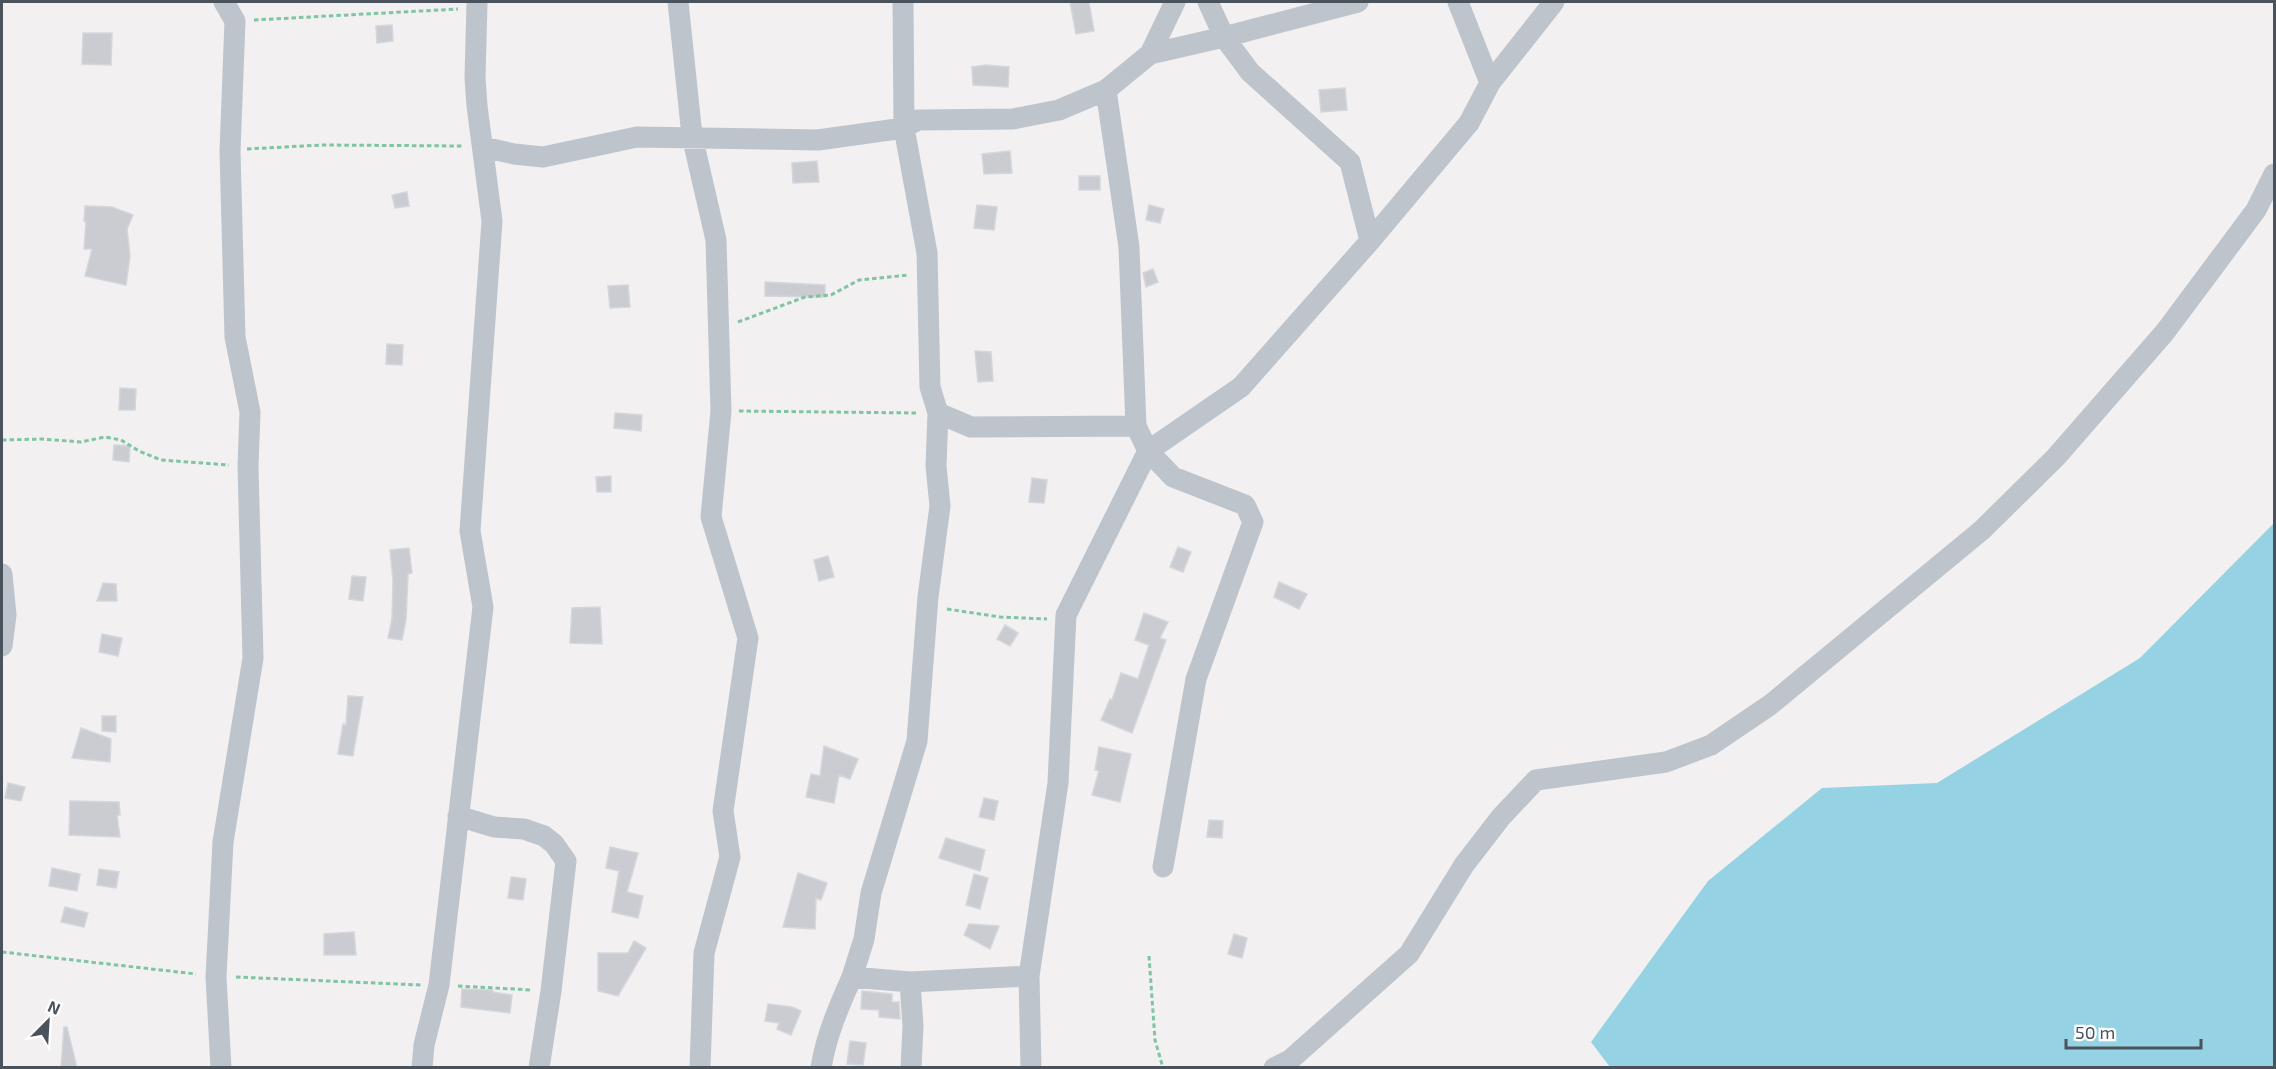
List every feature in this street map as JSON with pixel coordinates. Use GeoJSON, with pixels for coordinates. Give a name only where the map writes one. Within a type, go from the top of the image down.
{"type":"FeatureCollection","features":[{"type":"Feature","properties":{"kind":"street"},"geometry":{"type":"LineString","coordinates":[[221,1068],[216,977],[224,842],[253,658],[248,466],[250,412],[235,338],[230,151],[235,21],[224,2]]}},
{"type":"Feature","properties":{"kind":"street"},"geometry":{"type":"LineString","coordinates":[[678,2],[692,136],[716,240],[721,411],[711,516],[748,638],[723,811],[730,857],[704,953],[700,1068]]}},
{"type":"Feature","properties":{"kind":"street"},"geometry":{"type":"LineString","coordinates":[[821,1068],[823,1053],[864,939],[871,893],[917,741],[927,606],[940,506],[936,466],[938,413],[930,387],[927,253],[904,128],[903,2]]}},
{"type":"Feature","properties":{"kind":"street"},"geometry":{"type":"LineString","coordinates":[[483,147],[514,154],[543,157],[637,137],[692,136],[818,140],[904,128],[918,120],[1013,119],[1059,110],[1106,90],[1150,54],[1175,2]]}},
{"type":"Feature","properties":{"kind":"street"},"geometry":{"type":"LineString","coordinates":[[1208,2],[1224,37],[1250,72],[1350,162],[1370,241]]}},
{"type":"Feature","properties":{"kind":"street"},"geometry":{"type":"LineString","coordinates":[[1150,54],[1358,2]]}},
{"type":"Feature","properties":{"kind":"street"},"geometry":{"type":"LineString","coordinates":[[1458,2],[1490,83]]}},
{"type":"Feature","properties":{"kind":"street"},"geometry":{"type":"LineString","coordinates":[[1031,1068],[1029,976],[1058,783],[1066,615],[1148,451],[1241,387],[1370,241],[1469,123],[1490,83],[1554,2]]}},
{"type":"Feature","properties":{"kind":"street"},"geometry":{"type":"LineString","coordinates":[[422,1068],[424,1045],[439,985],[483,607],[470,531],[492,221],[475,78],[477,4]]}},
{"type":"Feature","properties":{"kind":"street"},"geometry":{"type":"LineString","coordinates":[[1106,90],[1129,247],[1136,426],[1148,451],[1173,477],[1245,505],[1253,522],[1196,679],[1163,867]]}},
{"type":"Feature","properties":{"kind":"street"},"geometry":{"type":"LineString","coordinates":[[1274,1068],[1290,1060],[1409,954],[1464,865],[1501,817],[1536,780],[1666,762],[1711,745],[1770,705],[1982,530],[2056,457],[2165,332],[2256,210],[2274,174]]}},
{"type":"Feature","properties":{"kind":"street"},"geometry":{"type":"LineString","coordinates":[[938,413],[971,427],[1136,426]]}},
{"type":"Feature","properties":{"kind":"street"},"geometry":{"type":"LineString","coordinates":[[2,574],[6,615],[2,646]]}},
{"type":"Feature","properties":{"kind":"street"},"geometry":{"type":"LineString","coordinates":[[459,816],[494,827],[524,829],[544,836],[554,844],[566,861],[551,991],[539,1068]]}},
{"type":"Feature","properties":{"kind":"street"},"geometry":{"type":"LineString","coordinates":[[852,977],[910,982],[1029,976]]}},
{"type":"Feature","properties":{"kind":"street"},"geometry":{"type":"LineString","coordinates":[[910,982],[913,1026],[911,1068]]}},
{"type":"Feature","properties":{"kind":"path"},"geometry":{"type":"LineString","coordinates":[[235,21],[374,15],[477,4]]}},
{"type":"Feature","properties":{"kind":"path"},"geometry":{"type":"LineString","coordinates":[[230,151],[322,145],[483,147]]}},
{"type":"Feature","properties":{"kind":"path"},"geometry":{"type":"LineString","coordinates":[[718,326],[745,320],[805,297],[831,295],[859,280],[926,273]]}},
{"type":"Feature","properties":{"kind":"path"},"geometry":{"type":"LineString","coordinates":[[721,411],[938,413]]}},
{"type":"Feature","properties":{"kind":"path"},"geometry":{"type":"LineString","coordinates":[[2,440],[42,439],[81,442],[105,437],[121,440],[161,460],[202,465],[248,466]]}},
{"type":"Feature","properties":{"kind":"path"},"geometry":{"type":"LineString","coordinates":[[927,606],[1000,617],[1042,620],[1066,615]]}},
{"type":"Feature","properties":{"kind":"path"},"geometry":{"type":"LineString","coordinates":[[2,952],[216,977],[551,991]]}},
{"type":"Feature","properties":{"kind":"path"},"geometry":{"type":"LineString","coordinates":[[1149,956],[1155,1040],[1163,1068]]}},
{"type":"Feature","properties":{"kind":"water"},"geometry":{"type":"Polygon","coordinates":[[[2274,523],[2274,1067],[1610,1067],[1591,1042],[1708,881],[1822,788],[1937,783],[2140,658],[2274,523]]]}},
{"type":"Feature","properties":{"kind":"building"},"geometry":{"type":"Polygon","coordinates":[[[1070,2],[1089,2],[1094,31],[1076,34],[1070,2]]]}},
{"type":"Feature","properties":{"kind":"building"},"geometry":{"type":"Polygon","coordinates":[[[392,25],[393,41],[377,43],[376,26],[392,25]]]}},
{"type":"Feature","properties":{"kind":"building"},"geometry":{"type":"Polygon","coordinates":[[[83,33],[112,33],[111,65],[82,64],[83,33]]]}},
{"type":"Feature","properties":{"kind":"building"},"geometry":{"type":"Polygon","coordinates":[[[986,65],[1009,67],[1008,87],[973,85],[972,67],[986,65]]]}},
{"type":"Feature","properties":{"kind":"building"},"geometry":{"type":"Polygon","coordinates":[[[1345,88],[1347,110],[1321,112],[1319,90],[1345,88]]]}},
{"type":"Feature","properties":{"kind":"building"},"geometry":{"type":"Polygon","coordinates":[[[1010,151],[1012,173],[984,174],[982,154],[1010,151]]]}},
{"type":"Feature","properties":{"kind":"building"},"geometry":{"type":"Polygon","coordinates":[[[817,161],[819,182],[793,183],[792,163],[817,161]]]}},
{"type":"Feature","properties":{"kind":"building"},"geometry":{"type":"Polygon","coordinates":[[[1079,176],[1100,176],[1100,190],[1079,190],[1079,176]]]}},
{"type":"Feature","properties":{"kind":"building"},"geometry":{"type":"Polygon","coordinates":[[[407,192],[409,206],[395,208],[392,195],[407,192]]]}},
{"type":"Feature","properties":{"kind":"building"},"geometry":{"type":"Polygon","coordinates":[[[977,205],[997,207],[994,230],[974,228],[977,205]]]}},
{"type":"Feature","properties":{"kind":"building"},"geometry":{"type":"Polygon","coordinates":[[[1149,205],[1164,209],[1160,223],[1146,220],[1149,205]]]}},
{"type":"Feature","properties":{"kind":"building"},"geometry":{"type":"Polygon","coordinates":[[[85,206],[112,207],[133,215],[127,229],[130,256],[126,285],[85,276],[92,249],[84,249],[85,206]]]}},
{"type":"Feature","properties":{"kind":"building"},"geometry":{"type":"Polygon","coordinates":[[[1153,269],[1158,282],[1146,287],[1143,273],[1153,269]]]}},
{"type":"Feature","properties":{"kind":"building"},"geometry":{"type":"Polygon","coordinates":[[[765,282],[825,285],[825,297],[765,296],[765,282]]]}},
{"type":"Feature","properties":{"kind":"building"},"geometry":{"type":"Polygon","coordinates":[[[628,285],[630,307],[610,308],[608,286],[628,285]]]}},
{"type":"Feature","properties":{"kind":"building"},"geometry":{"type":"Polygon","coordinates":[[[387,344],[403,345],[402,365],[386,364],[387,344]]]}},
{"type":"Feature","properties":{"kind":"building"},"geometry":{"type":"Polygon","coordinates":[[[975,351],[991,352],[993,381],[978,382],[975,351]]]}},
{"type":"Feature","properties":{"kind":"building"},"geometry":{"type":"Polygon","coordinates":[[[120,388],[136,389],[135,410],[119,410],[120,388]]]}},
{"type":"Feature","properties":{"kind":"building"},"geometry":{"type":"Polygon","coordinates":[[[615,413],[642,415],[641,431],[614,428],[615,413]]]}},
{"type":"Feature","properties":{"kind":"building"},"geometry":{"type":"Polygon","coordinates":[[[114,445],[130,446],[129,462],[113,460],[114,445]]]}},
{"type":"Feature","properties":{"kind":"building"},"geometry":{"type":"Polygon","coordinates":[[[611,476],[611,492],[597,492],[596,477],[611,476]]]}},
{"type":"Feature","properties":{"kind":"building"},"geometry":{"type":"Polygon","coordinates":[[[1032,478],[1047,480],[1044,503],[1029,502],[1032,478]]]}},
{"type":"Feature","properties":{"kind":"building"},"geometry":{"type":"Polygon","coordinates":[[[1178,547],[1191,552],[1183,572],[1170,567],[1178,547]]]}},
{"type":"Feature","properties":{"kind":"building"},"geometry":{"type":"Polygon","coordinates":[[[409,548],[412,573],[408,574],[406,620],[402,640],[388,638],[392,619],[393,580],[390,550],[409,548]]]}},
{"type":"Feature","properties":{"kind":"building"},"geometry":{"type":"Polygon","coordinates":[[[828,556],[834,577],[819,581],[814,560],[828,556]]]}},
{"type":"Feature","properties":{"kind":"building"},"geometry":{"type":"Polygon","coordinates":[[[352,576],[366,577],[363,601],[349,599],[352,576]]]}},
{"type":"Feature","properties":{"kind":"building"},"geometry":{"type":"Polygon","coordinates":[[[1279,582],[1307,594],[1299,609],[1274,597],[1279,582]]]}},
{"type":"Feature","properties":{"kind":"building"},"geometry":{"type":"Polygon","coordinates":[[[103,583],[116,584],[117,601],[97,601],[103,583]]]}},
{"type":"Feature","properties":{"kind":"building"},"geometry":{"type":"Polygon","coordinates":[[[600,607],[602,644],[570,643],[572,608],[600,607]]]}},
{"type":"Feature","properties":{"kind":"building"},"geometry":{"type":"Polygon","coordinates":[[[1144,613],[1168,622],[1160,638],[1166,640],[1132,733],[1101,720],[1110,699],[1112,700],[1121,673],[1138,679],[1149,645],[1135,640],[1144,613]]]}},
{"type":"Feature","properties":{"kind":"building"},"geometry":{"type":"Polygon","coordinates":[[[1005,625],[1018,633],[1010,646],[997,639],[1005,625]]]}},
{"type":"Feature","properties":{"kind":"building"},"geometry":{"type":"Polygon","coordinates":[[[102,634],[122,638],[118,656],[99,652],[102,634]]]}},
{"type":"Feature","properties":{"kind":"building"},"geometry":{"type":"Polygon","coordinates":[[[348,696],[363,697],[353,756],[338,754],[343,724],[346,725],[348,696]]]}},
{"type":"Feature","properties":{"kind":"building"},"geometry":{"type":"Polygon","coordinates":[[[102,716],[116,716],[116,732],[102,731],[102,716]]]}},
{"type":"Feature","properties":{"kind":"building"},"geometry":{"type":"Polygon","coordinates":[[[81,728],[111,739],[110,762],[72,758],[81,728]]]}},
{"type":"Feature","properties":{"kind":"building"},"geometry":{"type":"Polygon","coordinates":[[[824,746],[858,759],[850,779],[839,775],[834,803],[806,797],[811,774],[820,776],[824,746]]]}},
{"type":"Feature","properties":{"kind":"building"},"geometry":{"type":"Polygon","coordinates":[[[1099,747],[1131,754],[1120,802],[1092,795],[1099,771],[1095,770],[1099,747]]]}},
{"type":"Feature","properties":{"kind":"building"},"geometry":{"type":"Polygon","coordinates":[[[8,783],[25,787],[21,801],[5,798],[8,783]]]}},
{"type":"Feature","properties":{"kind":"building"},"geometry":{"type":"Polygon","coordinates":[[[984,798],[998,801],[994,820],[979,817],[984,798]]]}},
{"type":"Feature","properties":{"kind":"building"},"geometry":{"type":"Polygon","coordinates":[[[70,801],[119,802],[120,815],[117,816],[120,837],[69,835],[70,801]]]}},
{"type":"Feature","properties":{"kind":"building"},"geometry":{"type":"Polygon","coordinates":[[[1209,820],[1223,821],[1222,838],[1207,837],[1209,820]]]}},
{"type":"Feature","properties":{"kind":"building"},"geometry":{"type":"Polygon","coordinates":[[[946,838],[985,850],[980,871],[939,858],[946,838]]]}},
{"type":"Feature","properties":{"kind":"building"},"geometry":{"type":"Polygon","coordinates":[[[610,847],[638,853],[627,892],[643,896],[638,918],[612,912],[619,871],[606,868],[610,847]]]}},
{"type":"Feature","properties":{"kind":"building"},"geometry":{"type":"Polygon","coordinates":[[[52,868],[80,874],[77,891],[49,886],[52,868]]]}},
{"type":"Feature","properties":{"kind":"building"},"geometry":{"type":"Polygon","coordinates":[[[99,869],[119,872],[116,888],[97,885],[99,869]]]}},
{"type":"Feature","properties":{"kind":"building"},"geometry":{"type":"Polygon","coordinates":[[[798,873],[827,883],[821,900],[816,898],[815,929],[783,927],[798,873]]]}},
{"type":"Feature","properties":{"kind":"building"},"geometry":{"type":"Polygon","coordinates":[[[974,874],[988,878],[980,909],[966,905],[974,874]]]}},
{"type":"Feature","properties":{"kind":"building"},"geometry":{"type":"Polygon","coordinates":[[[511,877],[526,879],[523,900],[508,898],[511,877]]]}},
{"type":"Feature","properties":{"kind":"building"},"geometry":{"type":"Polygon","coordinates":[[[65,907],[88,913],[84,927],[61,922],[65,907]]]}},
{"type":"Feature","properties":{"kind":"building"},"geometry":{"type":"Polygon","coordinates":[[[969,924],[999,926],[990,949],[964,935],[969,924]]]}},
{"type":"Feature","properties":{"kind":"building"},"geometry":{"type":"Polygon","coordinates":[[[354,932],[356,955],[324,955],[324,934],[354,932]]]}},
{"type":"Feature","properties":{"kind":"building"},"geometry":{"type":"Polygon","coordinates":[[[1234,934],[1247,938],[1242,958],[1228,954],[1234,934]]]}},
{"type":"Feature","properties":{"kind":"building"},"geometry":{"type":"Polygon","coordinates":[[[634,941],[646,948],[618,996],[598,991],[598,953],[628,953],[634,941]]]}},
{"type":"Feature","properties":{"kind":"building"},"geometry":{"type":"Polygon","coordinates":[[[462,989],[493,990],[493,992],[512,995],[510,1013],[461,1007],[462,989]]]}},
{"type":"Feature","properties":{"kind":"building"},"geometry":{"type":"Polygon","coordinates":[[[862,991],[892,994],[892,1002],[899,1002],[900,1019],[879,1017],[879,1010],[861,1009],[862,991]]]}},
{"type":"Feature","properties":{"kind":"building"},"geometry":{"type":"Polygon","coordinates":[[[768,1004],[792,1007],[801,1011],[791,1035],[777,1029],[779,1023],[765,1021],[768,1004]]]}},
{"type":"Feature","properties":{"kind":"building"},"geometry":{"type":"Polygon","coordinates":[[[64,1027],[67,1027],[77,1068],[61,1068],[64,1027]]]}},
{"type":"Feature","properties":{"kind":"building"},"geometry":{"type":"Polygon","coordinates":[[[850,1041],[866,1043],[863,1065],[847,1064],[850,1041]]]}}]}
